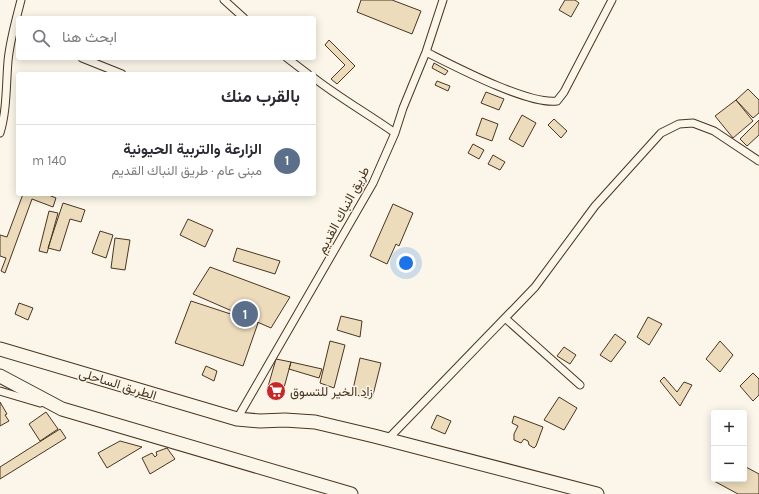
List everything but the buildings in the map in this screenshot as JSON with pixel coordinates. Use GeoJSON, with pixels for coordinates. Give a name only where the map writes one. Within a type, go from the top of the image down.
{"type":"FeatureCollection","features":[{"type":"Feature","properties":{"kind":"highway","name":"الطريق الساحلى"},"geometry":{"type":"LineString","coordinates":[[0,349],[237,419],[315,422],[597,494]]}},
{"type":"Feature","properties":{"kind":"highway"},"geometry":{"type":"LineString","coordinates":[[0,376],[62,409],[336,492],[351,494]]}},
{"type":"Feature","properties":{"kind":"street"},"geometry":{"type":"LineString","coordinates":[[18,16],[21,0]]}},
{"type":"Feature","properties":{"kind":"street"},"geometry":{"type":"LineString","coordinates":[[224,0],[242,16]]}},
{"type":"Feature","properties":{"kind":"street","name":"طريق النباك القديم"},"geometry":{"type":"LineString","coordinates":[[237,419],[373,183],[395,133],[426,52],[443,0]]}},
{"type":"Feature","properties":{"kind":"street"},"geometry":{"type":"LineString","coordinates":[[426,52],[518,93],[543,101],[557,101],[564,92],[612,0]]}},
{"type":"Feature","properties":{"kind":"street"},"geometry":{"type":"LineString","coordinates":[[0,133],[5,100],[8,60],[15,31]]}},
{"type":"Feature","properties":{"kind":"street"},"geometry":{"type":"LineString","coordinates":[[87,60],[117,72]]}},
{"type":"Feature","properties":{"kind":"street"},"geometry":{"type":"LineString","coordinates":[[290,60],[305,72]]}},
{"type":"Feature","properties":{"kind":"street"},"geometry":{"type":"LineString","coordinates":[[316,80],[335,94],[366,112],[395,133]]}},
{"type":"Feature","properties":{"kind":"street"},"geometry":{"type":"LineString","coordinates":[[387,440],[535,287],[595,206],[661,133],[679,124],[693,123],[714,131],[759,161]]}},
{"type":"Feature","properties":{"kind":"street"},"geometry":{"type":"LineString","coordinates":[[505,318],[580,385]]}},
{"type":"Feature","properties":{"kind":"street"},"geometry":{"type":"LineString","coordinates":[[0,391],[62,409]]}},
{"type":"Feature","properties":{"kind":"place","name":"الزارعة والتربية الحيونية"},"geometry":{"type":"Point","coordinates":[245,314]}},
{"type":"Feature","properties":{"kind":"place","name":"زاد الخير للتسوق"},"geometry":{"type":"Point","coordinates":[276,391]}}]}
